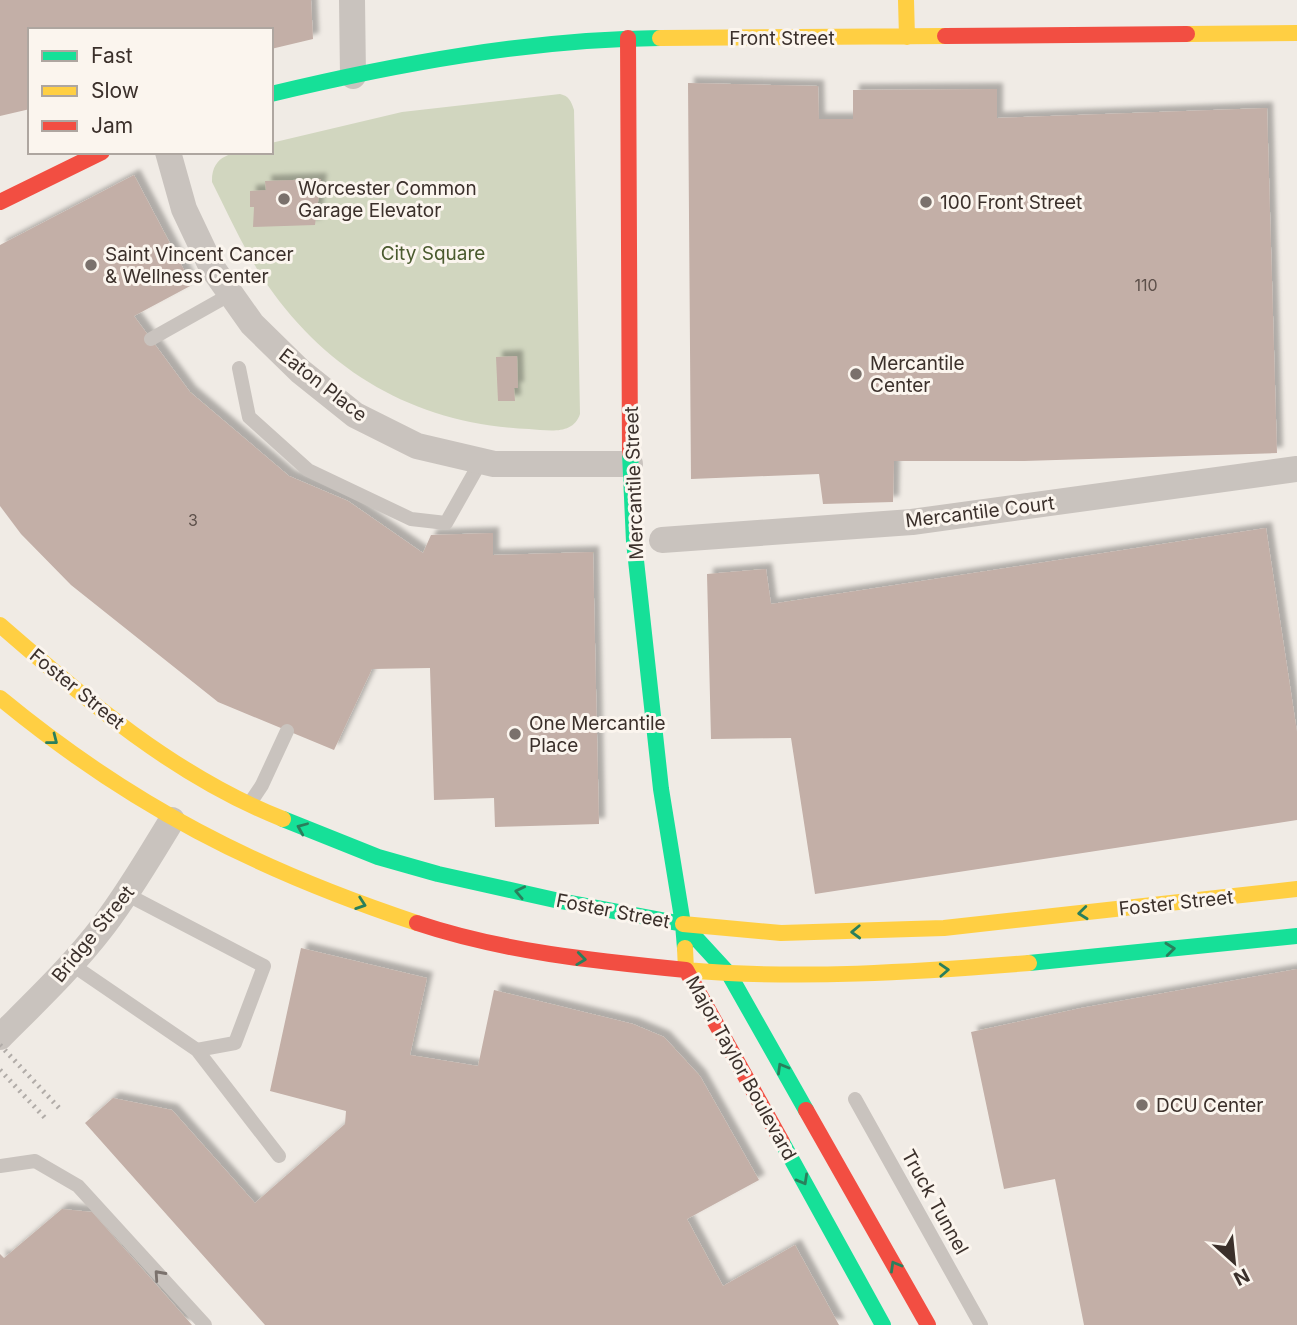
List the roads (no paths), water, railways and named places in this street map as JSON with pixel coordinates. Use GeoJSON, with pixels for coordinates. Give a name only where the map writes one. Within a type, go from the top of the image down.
{"type":"FeatureCollection","features":[{"type":"Feature","properties":{"kind":"main road"},"geometry":{"type":"LineString","coordinates":[[906,0],[907,37]]}},
{"type":"Feature","properties":{"kind":"main road","name":"Front Street"},"geometry":{"type":"LineString","coordinates":[[273,94],[425,60],[539,45],[628,38],[1297,33]]}},
{"type":"Feature","properties":{"kind":"main road","name":"Mercantile Street"},"geometry":{"type":"LineString","coordinates":[[628,38],[630,464],[634,541],[661,789],[683,924]]}},
{"type":"Feature","properties":{"kind":"main road"},"geometry":{"type":"LineString","coordinates":[[0,202],[98,154]]}},
{"type":"Feature","properties":{"kind":"main road","name":"Foster Street"},"geometry":{"type":"LineString","coordinates":[[0,625],[142,741],[200,779],[249,804],[378,857],[438,874],[555,900],[683,924],[781,933],[944,928],[1297,889]]}},
{"type":"Feature","properties":{"kind":"main road"},"geometry":{"type":"LineString","coordinates":[[0,698],[81,762],[172,820],[241,855],[336,896],[430,927],[479,941],[581,960],[729,974],[893,972],[974,968],[1297,936]]}},
{"type":"Feature","properties":{"kind":"main road","name":"Major Taylor Boulevard"},"geometry":{"type":"LineString","coordinates":[[683,924],[686,970],[883,1325]]}},
{"type":"Feature","properties":{"kind":"main road","name":"Major Taylor Boulevard"},"geometry":{"type":"LineString","coordinates":[[683,924],[729,974],[928,1325]]}},
{"type":"Feature","properties":{"kind":"street"},"geometry":{"type":"LineString","coordinates":[[352,0],[353,76]]}},
{"type":"Feature","properties":{"kind":"street","name":"Eaton Place"},"geometry":{"type":"LineString","coordinates":[[170,154],[184,209],[211,266],[252,324],[300,371],[355,415],[416,446],[494,464],[630,464]]}},
{"type":"Feature","properties":{"kind":"street","name":"Mercantile Court"},"geometry":{"type":"LineString","coordinates":[[662,540],[912,522],[1297,469]]}},
{"type":"Feature","properties":{"kind":"street","name":"Bridge Street"},"geometry":{"type":"LineString","coordinates":[[0,1037],[71,964],[104,925],[172,820]]}},
{"type":"Feature","properties":{"kind":"lane"},"geometry":{"type":"LineString","coordinates":[[151,339],[231,294]]}},
{"type":"Feature","properties":{"kind":"lane"},"geometry":{"type":"LineString","coordinates":[[239,368],[249,417],[308,470],[411,519],[446,523],[481,461]]}},
{"type":"Feature","properties":{"kind":"lane"},"geometry":{"type":"LineString","coordinates":[[249,804],[262,785],[287,731]]}},
{"type":"Feature","properties":{"kind":"lane"},"geometry":{"type":"LineString","coordinates":[[126,894],[264,966],[235,1043],[197,1050]]}},
{"type":"Feature","properties":{"kind":"lane"},"geometry":{"type":"LineString","coordinates":[[71,964],[197,1050],[279,1156]]}},
{"type":"Feature","properties":{"kind":"lane","name":"Truck Tunnel"},"geometry":{"type":"LineString","coordinates":[[855,1099],[981,1325]]}},
{"type":"Feature","properties":{"kind":"lane"},"geometry":{"type":"LineString","coordinates":[[0,1166],[35,1161],[78,1186],[205,1325]]}},
{"type":"Feature","properties":{"kind":"railway"},"geometry":{"type":"LineString","coordinates":[[0,1045],[60,1109]]}},
{"type":"Feature","properties":{"kind":"railway"},"geometry":{"type":"LineString","coordinates":[[0,1070],[47,1120]]}},
{"type":"Feature","properties":{"kind":"place","name":"Worcester Common Garage Elevator"},"geometry":{"type":"Point","coordinates":[284,199]}},
{"type":"Feature","properties":{"kind":"place","name":"100 Front Street"},"geometry":{"type":"Point","coordinates":[926,202]}},
{"type":"Feature","properties":{"kind":"place","name":"Saint Vincent Cancer & Wellness Center"},"geometry":{"type":"Point","coordinates":[91,265]}},
{"type":"Feature","properties":{"kind":"place","name":"Mercantile Center"},"geometry":{"type":"Point","coordinates":[856,374]}},
{"type":"Feature","properties":{"kind":"place","name":"One Mercantile Place"},"geometry":{"type":"Point","coordinates":[515,734]}},
{"type":"Feature","properties":{"kind":"place","name":"DCU Center"},"geometry":{"type":"Point","coordinates":[1142,1105]}},
{"type":"Feature","properties":{"kind":"park label","name":"City Square"},"geometry":{"type":"Point","coordinates":[433,253]}}]}
